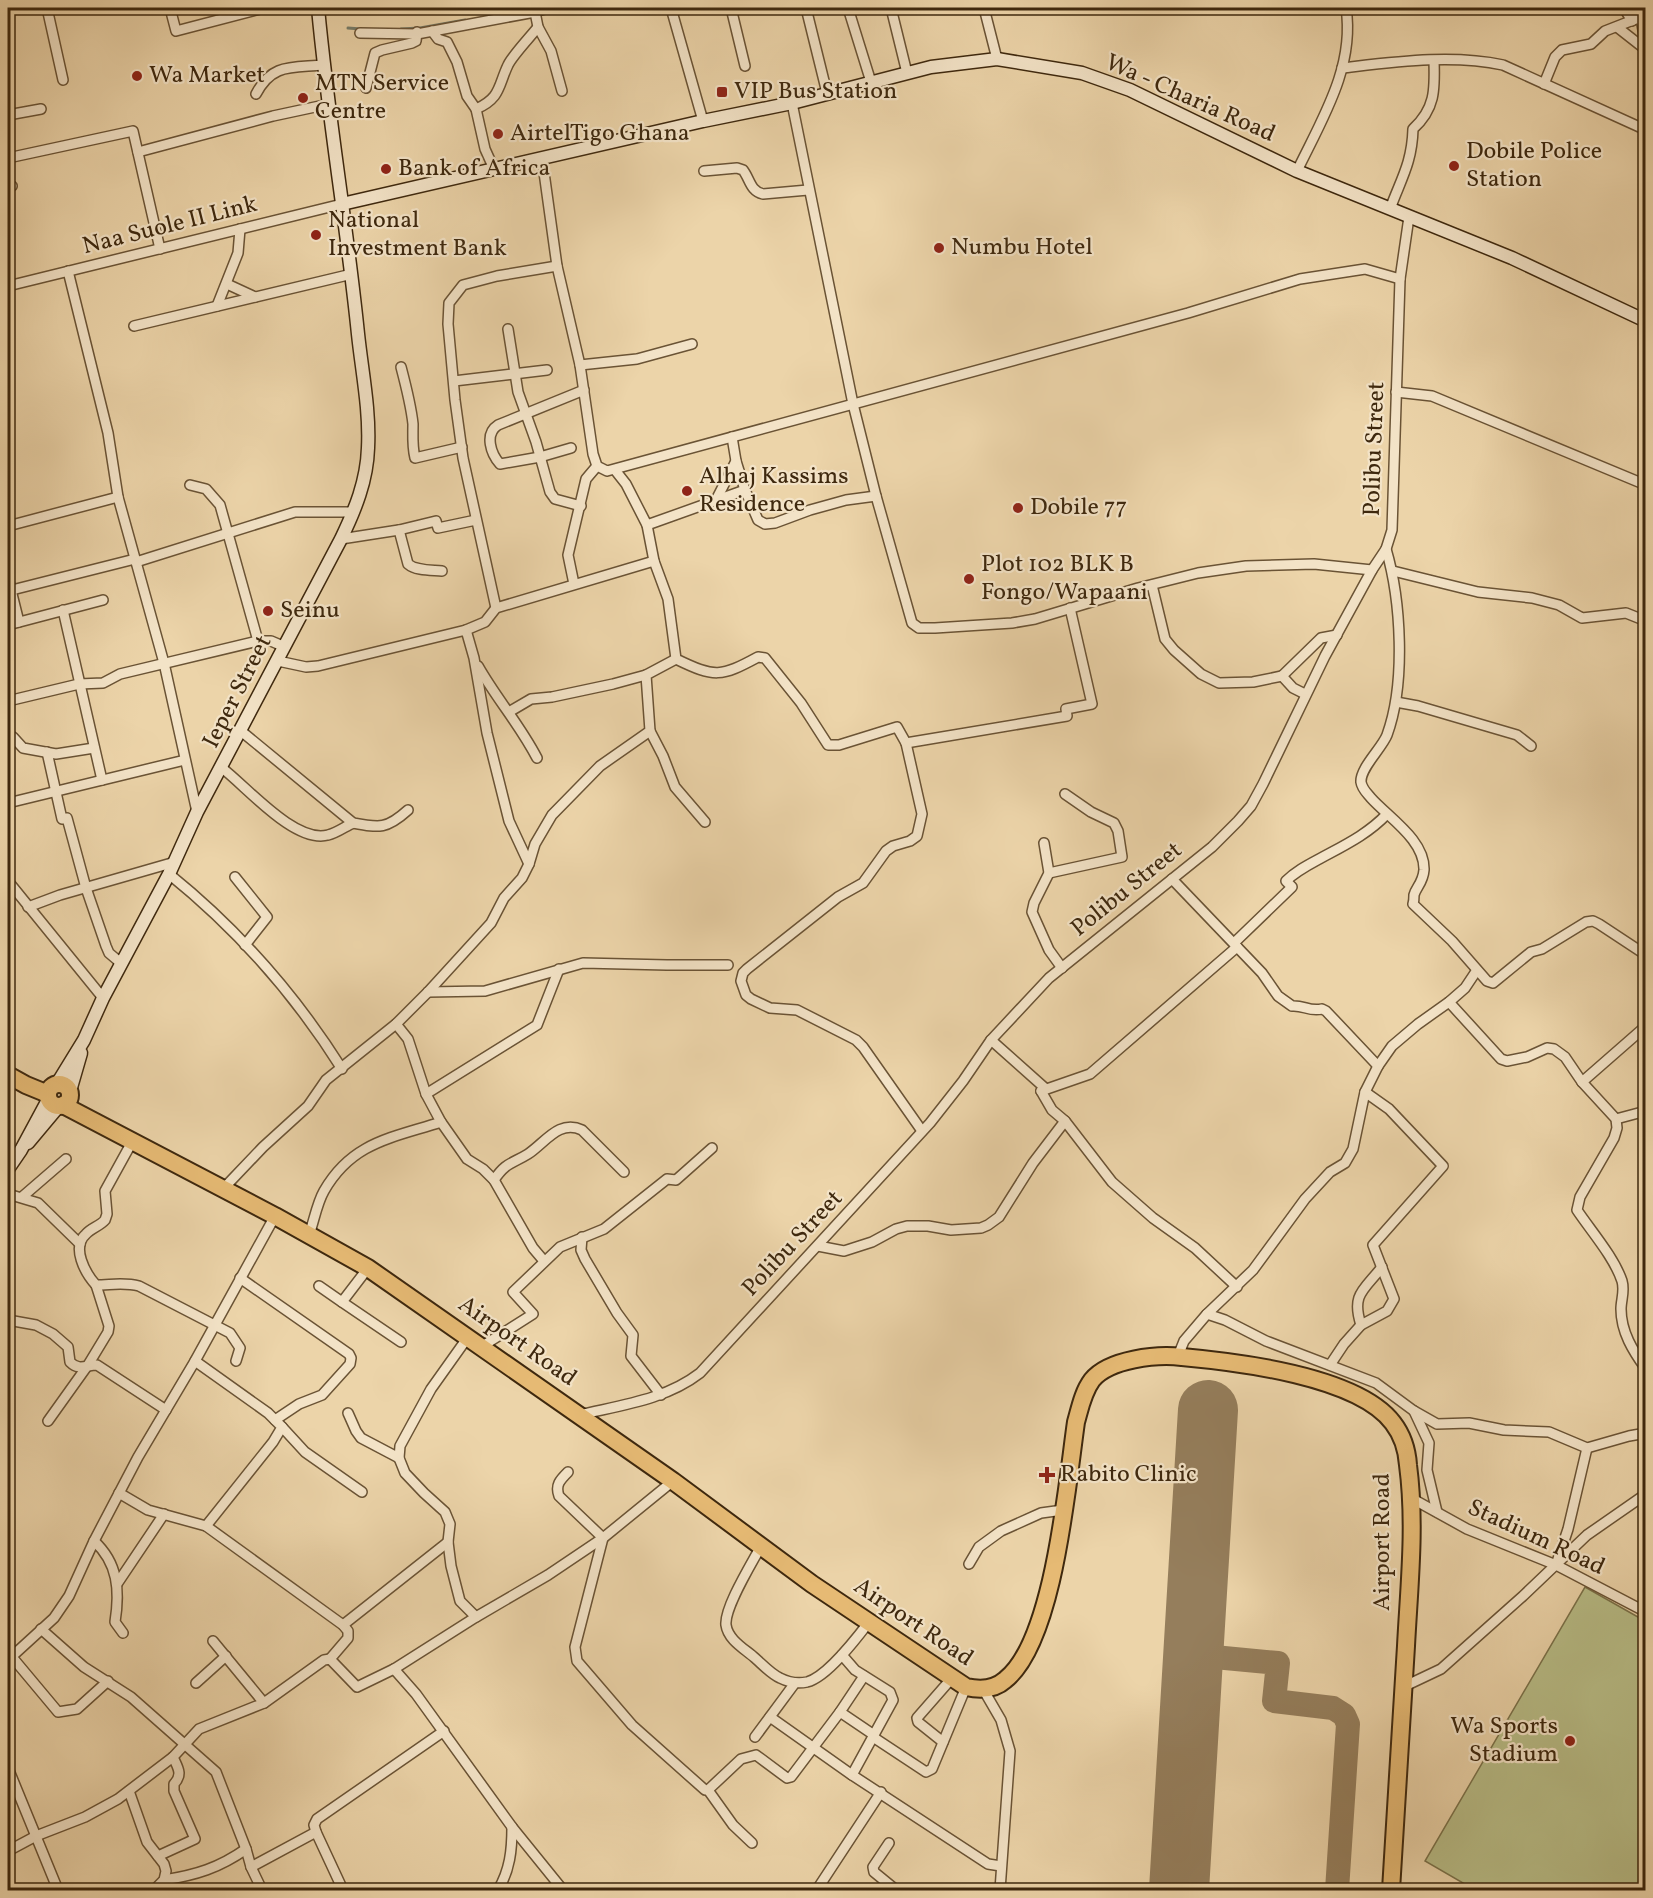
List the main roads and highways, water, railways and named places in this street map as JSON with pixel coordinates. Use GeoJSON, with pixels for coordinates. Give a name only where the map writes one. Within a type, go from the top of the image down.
{"type":"FeatureCollection","features":[{"type":"Feature","properties":{"kind":"highway","name":"Airport Road"},"geometry":{"type":"LineString","coordinates":[[10,1076],[59,1095],[109,1131],[275,1216],[368,1268],[673,1481],[812,1584],[966,1687],[983,1689],[1000,1684],[1023,1658],[1038,1625],[1050,1588],[1076,1422],[1082,1398],[1093,1379],[1110,1367],[1130,1361],[1178,1356],[1242,1363],[1296,1374],[1343,1390],[1374,1406],[1393,1422],[1404,1442],[1411,1498],[1409,1589],[1391,1890]]}},
{"type":"Feature","properties":{"kind":"waterway"},"geometry":{"type":"LineString","coordinates":[[401,29],[465,20]]}},
{"type":"Feature","properties":{"kind":"waterway"},"geometry":{"type":"LineString","coordinates":[[348,28],[361,29]]}},
{"type":"Feature","properties":{"kind":"place","name":"Wa Market"},"geometry":{"type":"Point","coordinates":[137,76]}},
{"type":"Feature","properties":{"kind":"place","name":"VIP Bus Station"},"geometry":{"type":"Point","coordinates":[722,92]}},
{"type":"Feature","properties":{"kind":"place","name":"MTN Service Centre"},"geometry":{"type":"Point","coordinates":[303,98]}},
{"type":"Feature","properties":{"kind":"place","name":"AirtelTigo Ghana"},"geometry":{"type":"Point","coordinates":[498,134]}},
{"type":"Feature","properties":{"kind":"place","name":"Dobile Police Station"},"geometry":{"type":"Point","coordinates":[1454,166]}},
{"type":"Feature","properties":{"kind":"place","name":"Bank of Africa"},"geometry":{"type":"Point","coordinates":[386,169]}},
{"type":"Feature","properties":{"kind":"place","name":"National Investment Bank"},"geometry":{"type":"Point","coordinates":[316,235]}},
{"type":"Feature","properties":{"kind":"place","name":"Numbu Hotel"},"geometry":{"type":"Point","coordinates":[939,248]}},
{"type":"Feature","properties":{"kind":"place","name":"Alhaj Kassims Residence"},"geometry":{"type":"Point","coordinates":[687,491]}},
{"type":"Feature","properties":{"kind":"place","name":"Dobile 77"},"geometry":{"type":"Point","coordinates":[1018,508]}},
{"type":"Feature","properties":{"kind":"place","name":"Plot 102 BLK B Fongo/Wapaani"},"geometry":{"type":"Point","coordinates":[969,579]}},
{"type":"Feature","properties":{"kind":"place","name":"Seinu"},"geometry":{"type":"Point","coordinates":[268,611]}},
{"type":"Feature","properties":{"kind":"place","name":"Rabito Clinic"},"geometry":{"type":"Point","coordinates":[1047,1475]}},
{"type":"Feature","properties":{"kind":"place","name":"Wa Sports Stadium"},"geometry":{"type":"Point","coordinates":[1570,1741]}}]}
